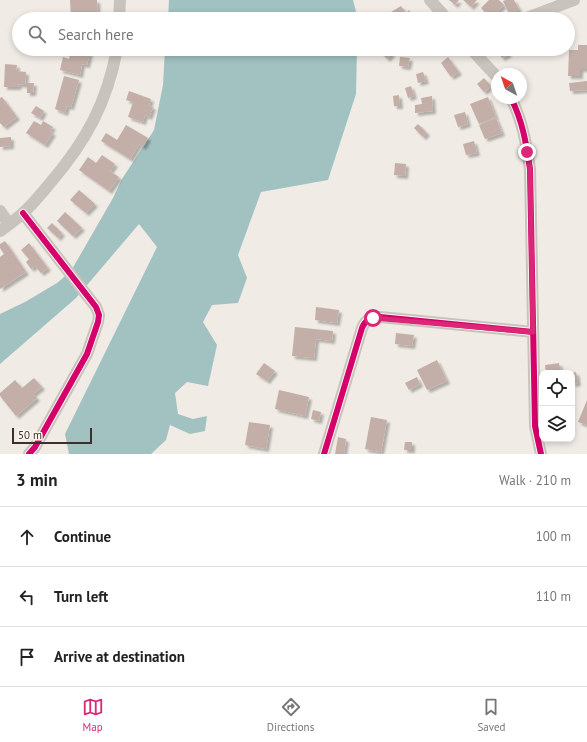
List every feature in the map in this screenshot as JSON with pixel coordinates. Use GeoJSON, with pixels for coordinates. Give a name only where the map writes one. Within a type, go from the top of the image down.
{"type":"FeatureCollection","features":[{"type":"Feature","properties":{"kind":"street"},"geometry":{"type":"LineString","coordinates":[[119,12],[120,0]]}},
{"type":"Feature","properties":{"kind":"street"},"geometry":{"type":"LineString","coordinates":[[542,12],[574,0]]}},
{"type":"Feature","properties":{"kind":"street"},"geometry":{"type":"LineString","coordinates":[[432,1],[441,12]]}},
{"type":"Feature","properties":{"kind":"street"},"geometry":{"type":"LineString","coordinates":[[0,211],[4,228],[23,214],[62,169],[89,130],[97,115],[106,94],[116,56]]}},
{"type":"Feature","properties":{"kind":"street"},"geometry":{"type":"LineString","coordinates":[[478,56],[491,71]]}},
{"type":"Feature","properties":{"kind":"street"},"geometry":{"type":"LineString","coordinates":[[514,104],[523,129],[530,169],[535,426],[541,454]]}},
{"type":"Feature","properties":{"kind":"street"},"geometry":{"type":"LineString","coordinates":[[23,214],[96,307],[99,315],[87,354],[41,437],[29,454]]}},
{"type":"Feature","properties":{"kind":"street"},"geometry":{"type":"LineString","coordinates":[[324,454],[362,328],[365,322],[370,319],[380,318],[533,332]]}},
{"type":"Feature","properties":{"kind":"water"},"geometry":{"type":"Polygon","coordinates":[[[169,0],[353,0],[356,12],[168,12],[169,0]]]}},
{"type":"Feature","properties":{"kind":"water"},"geometry":{"type":"Polygon","coordinates":[[[165,56],[357,56],[356,94],[328,180],[261,192],[238,255],[247,278],[238,303],[212,305],[203,322],[217,345],[208,386],[187,382],[175,393],[178,414],[193,419],[207,416],[205,431],[190,434],[170,425],[166,440],[151,454],[69,454],[65,434],[157,247],[139,224],[76,298],[0,364],[0,314],[25,302],[57,283],[71,271],[113,198],[122,179],[154,130],[163,85],[165,56]]]}},
{"type":"Feature","properties":{"kind":"building"},"geometry":{"type":"Polygon","coordinates":[[[70,0],[97,0],[98,12],[71,12],[70,0]]]}},
{"type":"Feature","properties":{"kind":"building"},"geometry":{"type":"Polygon","coordinates":[[[449,0],[459,0],[455,5],[449,0]]]}},
{"type":"Feature","properties":{"kind":"building"},"geometry":{"type":"Polygon","coordinates":[[[463,0],[477,0],[471,7],[463,0]]]}},
{"type":"Feature","properties":{"kind":"building"},"geometry":{"type":"Polygon","coordinates":[[[489,0],[499,0],[504,5],[496,12],[485,12],[481,8],[489,0]]]}},
{"type":"Feature","properties":{"kind":"building"},"geometry":{"type":"Polygon","coordinates":[[[514,0],[519,9],[513,12],[508,12],[503,1],[514,0]]]}},
{"type":"Feature","properties":{"kind":"building"},"geometry":{"type":"Polygon","coordinates":[[[401,6],[405,12],[391,12],[401,6]]]}},
{"type":"Feature","properties":{"kind":"building"},"geometry":{"type":"Polygon","coordinates":[[[578,45],[587,45],[587,69],[580,69],[580,76],[568,76],[569,56],[575,56],[575,50],[578,50],[578,45]]]}},
{"type":"Feature","properties":{"kind":"building"},"geometry":{"type":"Polygon","coordinates":[[[70,56],[89,56],[87,65],[82,64],[80,75],[60,70],[63,57],[69,59],[70,56]]]}},
{"type":"Feature","properties":{"kind":"building"},"geometry":{"type":"Polygon","coordinates":[[[400,57],[410,58],[408,67],[399,66],[400,57]]]}},
{"type":"Feature","properties":{"kind":"building"},"geometry":{"type":"Polygon","coordinates":[[[448,57],[459,72],[451,77],[441,63],[448,57]]]}},
{"type":"Feature","properties":{"kind":"building"},"geometry":{"type":"Polygon","coordinates":[[[5,64],[17,65],[16,71],[26,72],[25,85],[19,84],[18,87],[4,87],[5,64]]]}},
{"type":"Feature","properties":{"kind":"building"},"geometry":{"type":"Polygon","coordinates":[[[423,72],[426,81],[418,83],[416,74],[423,72]]]}},
{"type":"Feature","properties":{"kind":"building"},"geometry":{"type":"Polygon","coordinates":[[[64,76],[79,80],[71,107],[67,106],[65,113],[55,109],[64,76]]]}},
{"type":"Feature","properties":{"kind":"building"},"geometry":{"type":"Polygon","coordinates":[[[484,78],[491,86],[484,92],[477,84],[484,78]]]}},
{"type":"Feature","properties":{"kind":"building"},"geometry":{"type":"Polygon","coordinates":[[[587,81],[587,90],[570,91],[569,83],[587,81]]]}},
{"type":"Feature","properties":{"kind":"building"},"geometry":{"type":"Polygon","coordinates":[[[27,83],[34,83],[33,93],[27,93],[27,83]]]}},
{"type":"Feature","properties":{"kind":"building"},"geometry":{"type":"Polygon","coordinates":[[[411,86],[414,96],[408,98],[405,88],[411,86]]]}},
{"type":"Feature","properties":{"kind":"building"},"geometry":{"type":"Polygon","coordinates":[[[129,91],[151,99],[149,105],[153,107],[149,117],[145,115],[143,122],[128,117],[133,102],[126,100],[129,91]]]}},
{"type":"Feature","properties":{"kind":"building"},"geometry":{"type":"Polygon","coordinates":[[[399,95],[400,106],[394,106],[393,96],[399,95]]]}},
{"type":"Feature","properties":{"kind":"building"},"geometry":{"type":"Polygon","coordinates":[[[432,96],[433,111],[415,113],[415,105],[422,104],[421,98],[432,96]]]}},
{"type":"Feature","properties":{"kind":"building"},"geometry":{"type":"Polygon","coordinates":[[[2,97],[17,117],[4,127],[0,123],[0,98],[2,97]]]}},
{"type":"Feature","properties":{"kind":"building"},"geometry":{"type":"Polygon","coordinates":[[[488,97],[496,117],[479,124],[470,104],[488,97]]]}},
{"type":"Feature","properties":{"kind":"building"},"geometry":{"type":"Polygon","coordinates":[[[36,106],[44,111],[40,118],[31,113],[36,106]]]}},
{"type":"Feature","properties":{"kind":"building"},"geometry":{"type":"Polygon","coordinates":[[[465,112],[468,124],[458,127],[454,115],[465,112]]]}},
{"type":"Feature","properties":{"kind":"building"},"geometry":{"type":"Polygon","coordinates":[[[496,118],[502,133],[485,139],[479,125],[496,118]]]}},
{"type":"Feature","properties":{"kind":"building"},"geometry":{"type":"Polygon","coordinates":[[[34,121],[41,125],[43,121],[53,127],[50,131],[53,133],[45,145],[26,133],[34,121]]]}},
{"type":"Feature","properties":{"kind":"building"},"geometry":{"type":"Polygon","coordinates":[[[418,124],[427,133],[423,137],[414,128],[418,124]]]}},
{"type":"Feature","properties":{"kind":"building"},"geometry":{"type":"Polygon","coordinates":[[[126,125],[148,138],[143,147],[139,144],[130,159],[101,141],[106,133],[117,140],[126,125]]]}},
{"type":"Feature","properties":{"kind":"building"},"geometry":{"type":"Polygon","coordinates":[[[11,137],[11,146],[0,147],[0,138],[11,137]]]}},
{"type":"Feature","properties":{"kind":"building"},"geometry":{"type":"Polygon","coordinates":[[[474,141],[477,153],[466,155],[463,144],[474,141]]]}},
{"type":"Feature","properties":{"kind":"building"},"geometry":{"type":"Polygon","coordinates":[[[102,155],[115,164],[110,171],[119,177],[109,191],[79,170],[88,157],[96,163],[102,155]]]}},
{"type":"Feature","properties":{"kind":"building"},"geometry":{"type":"Polygon","coordinates":[[[395,163],[406,164],[405,176],[394,175],[395,163]]]}},
{"type":"Feature","properties":{"kind":"building"},"geometry":{"type":"Polygon","coordinates":[[[79,190],[95,204],[86,213],[70,200],[79,190]]]}},
{"type":"Feature","properties":{"kind":"building"},"geometry":{"type":"Polygon","coordinates":[[[65,212],[82,228],[73,236],[57,221],[65,212]]]}},
{"type":"Feature","properties":{"kind":"building"},"geometry":{"type":"Polygon","coordinates":[[[52,223],[62,233],[58,238],[47,228],[52,223]]]}},
{"type":"Feature","properties":{"kind":"building"},"geometry":{"type":"Polygon","coordinates":[[[5,241],[26,272],[0,289],[0,257],[4,254],[0,248],[0,244],[5,241]]]}},
{"type":"Feature","properties":{"kind":"building"},"geometry":{"type":"Polygon","coordinates":[[[29,243],[48,268],[41,273],[35,266],[31,269],[26,262],[29,259],[21,250],[29,243]]]}},
{"type":"Feature","properties":{"kind":"building"},"geometry":{"type":"Polygon","coordinates":[[[316,307],[339,310],[337,323],[315,320],[316,307]]]}},
{"type":"Feature","properties":{"kind":"building"},"geometry":{"type":"Polygon","coordinates":[[[295,327],[333,331],[332,341],[316,339],[314,358],[292,356],[295,327]]]}},
{"type":"Feature","properties":{"kind":"building"},"geometry":{"type":"Polygon","coordinates":[[[396,333],[414,335],[412,346],[395,344],[396,333]]]}},
{"type":"Feature","properties":{"kind":"building"},"geometry":{"type":"Polygon","coordinates":[[[437,360],[447,381],[427,390],[417,370],[437,360]]]}},
{"type":"Feature","properties":{"kind":"building"},"geometry":{"type":"Polygon","coordinates":[[[264,363],[275,371],[267,381],[256,374],[264,363]]]}},
{"type":"Feature","properties":{"kind":"building"},"geometry":{"type":"Polygon","coordinates":[[[559,363],[560,370],[546,370],[545,365],[559,363]]]}},
{"type":"Feature","properties":{"kind":"building"},"geometry":{"type":"Polygon","coordinates":[[[575,372],[578,383],[575,384],[575,372]]]}},
{"type":"Feature","properties":{"kind":"building"},"geometry":{"type":"Polygon","coordinates":[[[417,377],[420,384],[409,390],[405,383],[417,377]]]}},
{"type":"Feature","properties":{"kind":"building"},"geometry":{"type":"Polygon","coordinates":[[[34,378],[42,387],[33,394],[37,398],[16,416],[0,396],[0,393],[15,380],[22,388],[34,378]]]}},
{"type":"Feature","properties":{"kind":"building"},"geometry":{"type":"Polygon","coordinates":[[[279,390],[309,397],[305,416],[275,409],[279,390]]]}},
{"type":"Feature","properties":{"kind":"building"},"geometry":{"type":"Polygon","coordinates":[[[587,400],[587,425],[578,422],[587,400]]]}},
{"type":"Feature","properties":{"kind":"building"},"geometry":{"type":"Polygon","coordinates":[[[313,410],[321,412],[319,421],[311,419],[313,410]]]}},
{"type":"Feature","properties":{"kind":"building"},"geometry":{"type":"Polygon","coordinates":[[[371,417],[387,420],[381,452],[365,449],[371,417]]]}},
{"type":"Feature","properties":{"kind":"building"},"geometry":{"type":"Polygon","coordinates":[[[249,422],[270,425],[266,449],[245,445],[249,422]]]}},
{"type":"Feature","properties":{"kind":"building"},"geometry":{"type":"Polygon","coordinates":[[[338,437],[346,439],[344,454],[335,454],[338,437]]]}},
{"type":"Feature","properties":{"kind":"building"},"geometry":{"type":"Polygon","coordinates":[[[405,442],[412,442],[412,450],[404,450],[405,442]]]}},
{"type":"Feature","properties":{"kind":"cycle path"},"geometry":{"type":"LineString","coordinates":[[514,104],[521,124],[530,169],[535,426],[541,454]]}},
{"type":"Feature","properties":{"kind":"cycle path"},"geometry":{"type":"LineString","coordinates":[[23,213],[96,307],[99,315],[87,354],[35,447],[29,454]]}},
{"type":"Feature","properties":{"kind":"cycle path"},"geometry":{"type":"LineString","coordinates":[[324,454],[362,328],[369,320],[380,317],[533,332]]}},
{"type":"Feature","properties":{"kind":"route"},"geometry":{"type":"LineString","coordinates":[[373,318],[533,332],[530,169],[527,152]]}}]}
